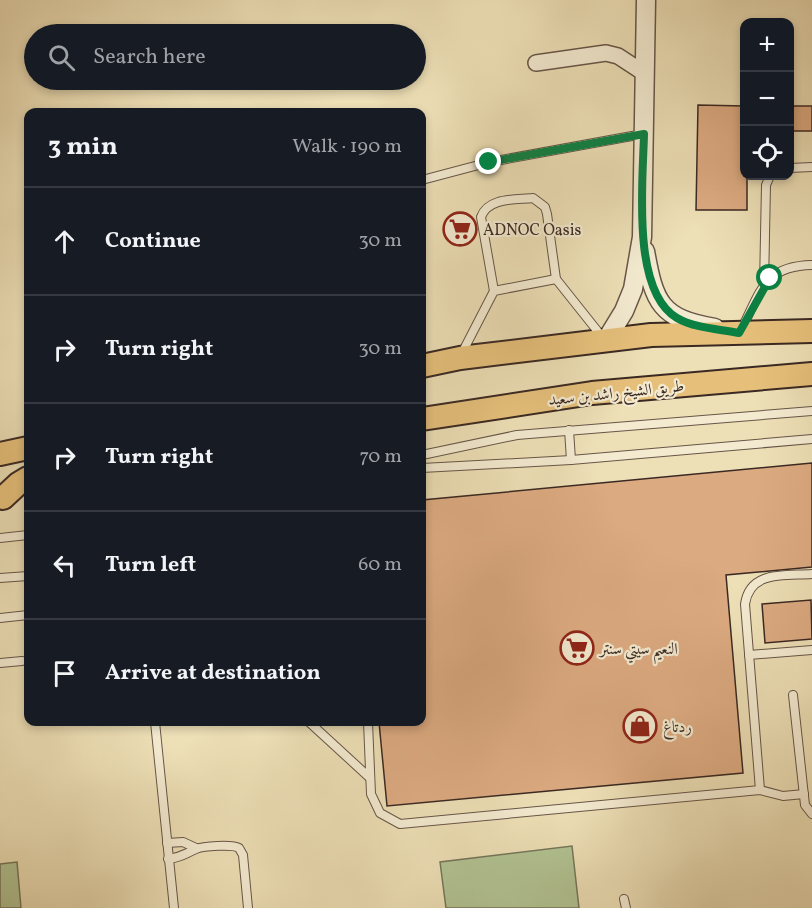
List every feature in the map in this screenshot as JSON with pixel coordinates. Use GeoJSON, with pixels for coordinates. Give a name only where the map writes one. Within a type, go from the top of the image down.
{"type":"FeatureCollection","features":[{"type":"Feature","properties":{"kind":"main road"},"geometry":{"type":"LineString","coordinates":[[739,333],[812,318]]}},
{"type":"Feature","properties":{"kind":"main road"},"geometry":{"type":"LineString","coordinates":[[426,365],[460,358],[651,335],[812,331]]}},
{"type":"Feature","properties":{"kind":"main road","name":"طريق الشيخ راشد بن سعيد"},"geometry":{"type":"LineString","coordinates":[[426,418],[592,393],[812,374]]}},
{"type":"Feature","properties":{"kind":"main road"},"geometry":{"type":"LineString","coordinates":[[0,454],[24,449]]}},
{"type":"Feature","properties":{"kind":"main road"},"geometry":{"type":"LineString","coordinates":[[2,499],[24,480]]}},
{"type":"Feature","properties":{"kind":"main road"},"geometry":{"type":"LineString","coordinates":[[2,499],[24,495]]}},
{"type":"Feature","properties":{"kind":"street"},"geometry":{"type":"LineString","coordinates":[[605,342],[620,318],[633,289],[642,237],[646,0]]}},
{"type":"Feature","properties":{"kind":"street"},"geometry":{"type":"LineString","coordinates":[[536,63],[606,53],[618,56],[644,73]]}},
{"type":"Feature","properties":{"kind":"street"},"geometry":{"type":"LineString","coordinates":[[642,237],[651,286],[661,304],[676,318],[699,326],[739,333]]}},
{"type":"Feature","properties":{"kind":"lane"},"geometry":{"type":"LineString","coordinates":[[426,179],[489,162],[644,134]]}},
{"type":"Feature","properties":{"kind":"lane"},"geometry":{"type":"LineString","coordinates":[[794,168],[812,167]]}},
{"type":"Feature","properties":{"kind":"lane"},"geometry":{"type":"LineString","coordinates":[[764,286],[766,185],[768,180]]}},
{"type":"Feature","properties":{"kind":"lane"},"geometry":{"type":"LineString","coordinates":[[460,358],[494,291],[481,217],[486,207],[493,203],[533,198],[545,207],[556,279],[605,342]]}},
{"type":"Feature","properties":{"kind":"lane"},"geometry":{"type":"LineString","coordinates":[[739,333],[770,278],[786,267],[812,265]]}},
{"type":"Feature","properties":{"kind":"lane"},"geometry":{"type":"LineString","coordinates":[[494,291],[556,279]]}},
{"type":"Feature","properties":{"kind":"lane"},"geometry":{"type":"LineString","coordinates":[[426,454],[517,435],[812,411]]}},
{"type":"Feature","properties":{"kind":"lane"},"geometry":{"type":"LineString","coordinates":[[569,430],[571,460]]}},
{"type":"Feature","properties":{"kind":"lane"},"geometry":{"type":"LineString","coordinates":[[426,468],[571,460],[812,439]]}},
{"type":"Feature","properties":{"kind":"lane"},"geometry":{"type":"LineString","coordinates":[[0,538],[24,535]]}},
{"type":"Feature","properties":{"kind":"lane"},"geometry":{"type":"LineString","coordinates":[[760,790],[744,604],[746,594],[759,580],[812,574]]}},
{"type":"Feature","properties":{"kind":"lane"},"geometry":{"type":"LineString","coordinates":[[0,578],[24,576]]}},
{"type":"Feature","properties":{"kind":"lane"},"geometry":{"type":"LineString","coordinates":[[0,618],[24,615]]}},
{"type":"Feature","properties":{"kind":"lane"},"geometry":{"type":"LineString","coordinates":[[749,655],[812,650]]}},
{"type":"Feature","properties":{"kind":"lane"},"geometry":{"type":"LineString","coordinates":[[0,663],[22,661]]}},
{"type":"Feature","properties":{"kind":"lane"},"geometry":{"type":"LineString","coordinates":[[793,695],[805,806],[812,814]]}},
{"type":"Feature","properties":{"kind":"lane"},"geometry":{"type":"LineString","coordinates":[[155,726],[174,908]]}},
{"type":"Feature","properties":{"kind":"lane"},"geometry":{"type":"LineString","coordinates":[[313,726],[370,778]]}},
{"type":"Feature","properties":{"kind":"lane"},"geometry":{"type":"LineString","coordinates":[[368,726],[371,794],[380,813],[400,824],[760,790],[783,795],[804,794]]}},
{"type":"Feature","properties":{"kind":"lane"},"geometry":{"type":"LineString","coordinates":[[167,843],[183,842],[196,848],[230,846],[239,848],[243,855],[248,908]]}},
{"type":"Feature","properties":{"kind":"lane"},"geometry":{"type":"LineString","coordinates":[[168,858],[184,856],[196,848]]}},
{"type":"Feature","properties":{"kind":"lane"},"geometry":{"type":"LineString","coordinates":[[624,899],[626,908]]}},
{"type":"Feature","properties":{"kind":"green space"},"geometry":{"type":"Polygon","coordinates":[[[572,846],[579,908],[446,908],[440,862],[572,846]]]}},
{"type":"Feature","properties":{"kind":"green space"},"geometry":{"type":"Polygon","coordinates":[[[17,862],[21,908],[0,908],[0,864],[17,862]]]}},
{"type":"Feature","properties":{"kind":"building"},"geometry":{"type":"Polygon","coordinates":[[[698,105],[740,106],[740,180],[747,180],[747,210],[696,210],[698,105]]]}},
{"type":"Feature","properties":{"kind":"building"},"geometry":{"type":"Polygon","coordinates":[[[794,106],[812,106],[812,131],[794,131],[794,106]]]}},
{"type":"Feature","properties":{"kind":"building","name":"النعيم سيتي سنتر"},"geometry":{"type":"Polygon","coordinates":[[[812,463],[812,567],[726,575],[743,773],[387,806],[379,726],[426,726],[426,500],[812,463]]]}},
{"type":"Feature","properties":{"kind":"building"},"geometry":{"type":"Polygon","coordinates":[[[811,600],[812,639],[765,643],[762,604],[811,600]]]}},
{"type":"Feature","properties":{"kind":"place","name":"ADNOC Oasis"},"geometry":{"type":"Point","coordinates":[460,229]}},
{"type":"Feature","properties":{"kind":"place","name":"النعيم سيتي سنتر"},"geometry":{"type":"Point","coordinates":[577,648]}},
{"type":"Feature","properties":{"kind":"place","name":"ردتاغ"},"geometry":{"type":"Point","coordinates":[640,726]}},
{"type":"Feature","properties":{"kind":"route"},"geometry":{"type":"LineString","coordinates":[[489,162],[644,134],[642,237],[651,286],[661,304],[676,318],[699,326],[739,333],[770,278]]}}]}
